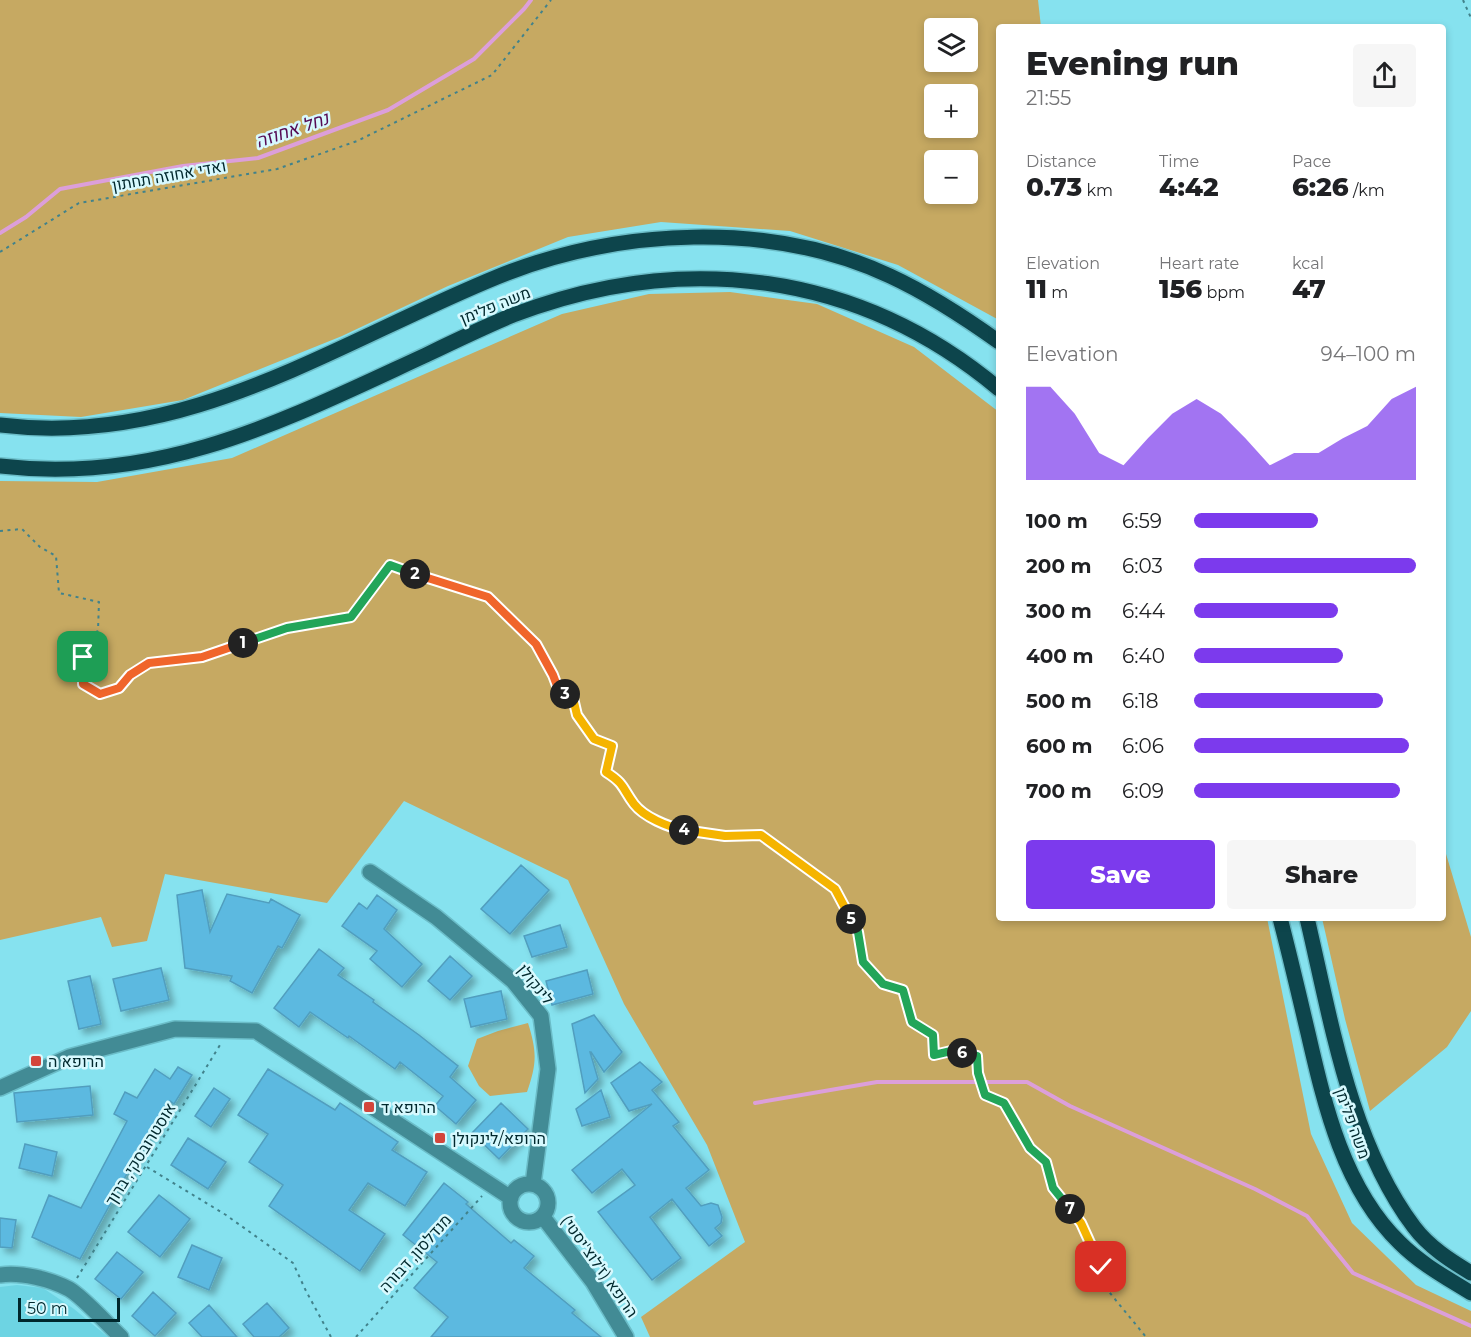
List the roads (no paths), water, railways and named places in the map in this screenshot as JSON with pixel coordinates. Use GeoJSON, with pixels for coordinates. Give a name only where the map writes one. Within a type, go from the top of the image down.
{"type":"FeatureCollection","features":[{"type":"Feature","properties":{"kind":"main road","name":"משה פלימן"},"geometry":{"type":"LineString","coordinates":[[0,425],[42,429],[101,426],[127,423],[185,410],[238,393],[284,374],[499,276],[591,248],[669,238],[767,242],[852,261],[889,275],[944,304],[996,340]]}},
{"type":"Feature","properties":{"kind":"main road","name":"משה פלימן"},"geometry":{"type":"LineString","coordinates":[[0,466],[45,470],[107,468],[196,450],[287,418],[531,309],[600,289],[674,279],[767,283],[847,302],[882,314],[934,342],[996,386]]}},
{"type":"Feature","properties":{"kind":"main road","name":"משה פלימן"},"geometry":{"type":"LineString","coordinates":[[1281,921],[1323,1095],[1335,1132],[1355,1177],[1368,1202],[1399,1242],[1428,1266],[1471,1293]]}},
{"type":"Feature","properties":{"kind":"main road","name":"משה פלימן"},"geometry":{"type":"LineString","coordinates":[[1308,921],[1343,1074],[1383,1175],[1415,1229],[1445,1257],[1471,1273]]}},
{"type":"Feature","properties":{"kind":"street","name":"לינקולן"},"geometry":{"type":"LineString","coordinates":[[370,872],[436,917],[513,981],[541,1016],[548,1069],[532,1184]]}},
{"type":"Feature","properties":{"kind":"street"},"geometry":{"type":"LineString","coordinates":[[0,1088],[69,1057],[175,1029],[256,1031],[511,1198]]}},
{"type":"Feature","properties":{"kind":"street"},"geometry":{"type":"LineString","coordinates":[[532,1184],[544,1191],[548,1197],[547,1212],[543,1217],[531,1223],[518,1219],[512,1211],[511,1198],[519,1187],[532,1184]]}},
{"type":"Feature","properties":{"kind":"street","name":"הרופא (ז'לוצ'יסטי)"},"geometry":{"type":"LineString","coordinates":[[543,1217],[593,1282],[626,1337]]}},
{"type":"Feature","properties":{"kind":"street"},"geometry":{"type":"LineString","coordinates":[[0,1275],[9,1274],[44,1280],[70,1290],[121,1337]]}},
{"type":"Feature","properties":{"kind":"waterway","name":"נחל אחוזה"},"geometry":{"type":"LineString","coordinates":[[0,233],[26,217],[60,189],[183,166],[258,158],[388,110],[474,59],[531,0]]}},
{"type":"Feature","properties":{"kind":"waterway"},"geometry":{"type":"LineString","coordinates":[[755,1103],[877,1082],[1027,1082],[1070,1106],[1255,1189],[1307,1216],[1353,1273],[1471,1326]]}},
{"type":"Feature","properties":{"kind":"place","name":"הרופא ה"},"geometry":{"type":"Point","coordinates":[36,1061]}},
{"type":"Feature","properties":{"kind":"place","name":"הרופא ד"},"geometry":{"type":"Point","coordinates":[369,1107]}},
{"type":"Feature","properties":{"kind":"place","name":"הרופא/לינקולן"},"geometry":{"type":"Point","coordinates":[440,1138]}}]}
